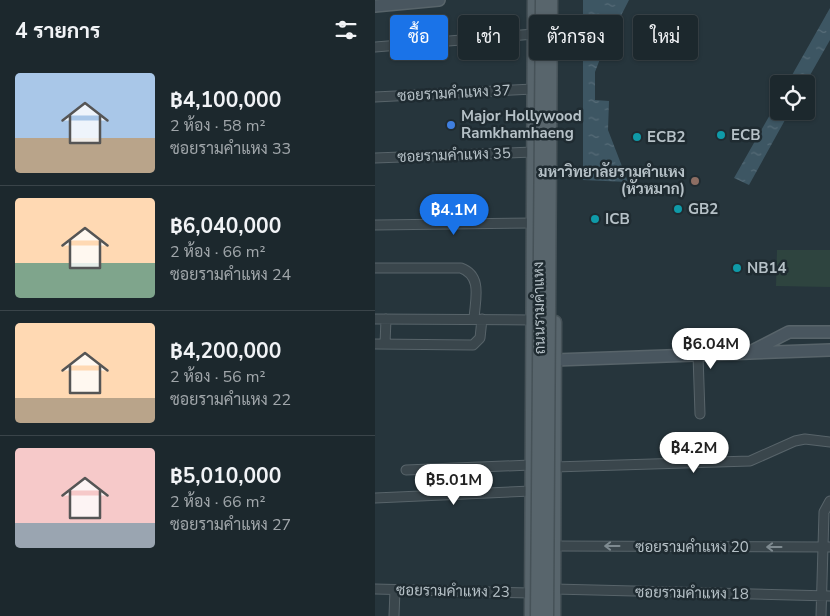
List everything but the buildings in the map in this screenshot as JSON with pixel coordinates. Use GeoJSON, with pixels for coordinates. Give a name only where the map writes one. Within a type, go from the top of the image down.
{"type":"FeatureCollection","features":[{"type":"Feature","properties":{"kind":"main road"},"geometry":{"type":"LineString","coordinates":[[375,6],[439,0]]}},
{"type":"Feature","properties":{"kind":"main road","name":"ถนนรามคำแหง"},"geometry":{"type":"LineString","coordinates":[[534,0],[534,15]]}},
{"type":"Feature","properties":{"kind":"main road","name":"ถนนรามคำแหง"},"geometry":{"type":"LineString","coordinates":[[537,616],[542,0]]}},
{"type":"Feature","properties":{"kind":"main road","name":"ถนนรามคำแหง"},"geometry":{"type":"LineString","coordinates":[[547,616],[551,0]]}},
{"type":"Feature","properties":{"kind":"main road","name":"ถนนรามคำแหง"},"geometry":{"type":"LineString","coordinates":[[555,616],[557,0]]}},
{"type":"Feature","properties":{"kind":"main road","name":"ถนนรามคำแหง"},"geometry":{"type":"LineString","coordinates":[[531,616],[533,60]]}},
{"type":"Feature","properties":{"kind":"main road"},"geometry":{"type":"LineString","coordinates":[[747,352],[789,332],[830,332]]}},
{"type":"Feature","properties":{"kind":"main road"},"geometry":{"type":"LineString","coordinates":[[818,332],[802,334],[799,337],[801,344],[830,344]]}},
{"type":"Feature","properties":{"kind":"main road"},"geometry":{"type":"LineString","coordinates":[[531,368],[555,360],[830,350]]}},
{"type":"Feature","properties":{"kind":"main road"},"geometry":{"type":"LineString","coordinates":[[531,524],[554,524]]}},
{"type":"Feature","properties":{"kind":"street"},"geometry":{"type":"LineString","coordinates":[[375,47],[529,34]]}},
{"type":"Feature","properties":{"kind":"street","name":"ซอยรามคำแหง 37"},"geometry":{"type":"LineString","coordinates":[[375,97],[533,89]]}},
{"type":"Feature","properties":{"kind":"street","name":"ซอยรามคำแหง 35"},"geometry":{"type":"LineString","coordinates":[[375,158],[533,152]]}},
{"type":"Feature","properties":{"kind":"street"},"geometry":{"type":"LineString","coordinates":[[375,225],[533,223]]}},
{"type":"Feature","properties":{"kind":"street"},"geometry":{"type":"LineString","coordinates":[[375,268],[461,268],[467,270],[473,274],[476,281],[480,338],[473,345],[375,344]]}},
{"type":"Feature","properties":{"kind":"street"},"geometry":{"type":"LineString","coordinates":[[375,319],[532,320]]}},
{"type":"Feature","properties":{"kind":"street"},"geometry":{"type":"LineString","coordinates":[[385,344],[386,319]]}},
{"type":"Feature","properties":{"kind":"street"},"geometry":{"type":"LineString","coordinates":[[698,355],[700,414]]}},
{"type":"Feature","properties":{"kind":"street"},"geometry":{"type":"LineString","coordinates":[[554,467],[750,461],[795,441],[805,439],[830,442]]}},
{"type":"Feature","properties":{"kind":"street"},"geometry":{"type":"LineString","coordinates":[[406,470],[531,465]]}},
{"type":"Feature","properties":{"kind":"street"},"geometry":{"type":"LineString","coordinates":[[375,498],[531,491]]}},
{"type":"Feature","properties":{"kind":"street"},"geometry":{"type":"LineString","coordinates":[[821,616],[826,596],[827,547],[824,512],[830,501]]}},
{"type":"Feature","properties":{"kind":"street","name":"ซอยรามคำแหง 20"},"geometry":{"type":"LineString","coordinates":[[555,546],[827,547]]}},
{"type":"Feature","properties":{"kind":"street","name":"ซอยรามคำแหง 23"},"geometry":{"type":"LineString","coordinates":[[375,589],[531,593]]}},
{"type":"Feature","properties":{"kind":"street","name":"ซอยรามคำแหง 18"},"geometry":{"type":"LineString","coordinates":[[554,589],[826,596]]}},
{"type":"Feature","properties":{"kind":"street"},"geometry":{"type":"LineString","coordinates":[[394,616],[395,590]]}},
{"type":"Feature","properties":{"kind":"green space"},"geometry":{"type":"Polygon","coordinates":[[[777,250],[830,250],[830,287],[776,286],[777,250]]]}},
{"type":"Feature","properties":{"kind":"water"},"geometry":{"type":"Polygon","coordinates":[[[583,0],[629,0],[621,15],[583,15],[583,0]]]}},
{"type":"Feature","properties":{"kind":"water"},"geometry":{"type":"Polygon","coordinates":[[[830,8],[830,40],[810,75],[792,75],[830,8]]]}},
{"type":"Feature","properties":{"kind":"water"},"geometry":{"type":"Polygon","coordinates":[[[583,60],[600,60],[595,72],[595,100],[609,101],[608,130],[628,182],[583,180],[583,60]]]}},
{"type":"Feature","properties":{"kind":"water"},"geometry":{"type":"Polygon","coordinates":[[[770,115],[770,120],[785,120],[749,185],[734,178],[770,115]]]}},
{"type":"Feature","properties":{"kind":"place","name":"Major Hollywood Ramkhamhaeng"},"geometry":{"type":"Point","coordinates":[451,125]}},
{"type":"Feature","properties":{"kind":"place","name":"ECB"},"geometry":{"type":"Point","coordinates":[721,135]}},
{"type":"Feature","properties":{"kind":"place","name":"ECB2"},"geometry":{"type":"Point","coordinates":[637,137]}},
{"type":"Feature","properties":{"kind":"place","name":"มหาวิทยาลัยรามคำแหง (หัวหมาก)"},"geometry":{"type":"Point","coordinates":[695,181]}},
{"type":"Feature","properties":{"kind":"place","name":"GB2"},"geometry":{"type":"Point","coordinates":[678,209]}},
{"type":"Feature","properties":{"kind":"place","name":"ICB"},"geometry":{"type":"Point","coordinates":[595,219]}},
{"type":"Feature","properties":{"kind":"place","name":"NB14"},"geometry":{"type":"Point","coordinates":[737,268]}}]}
